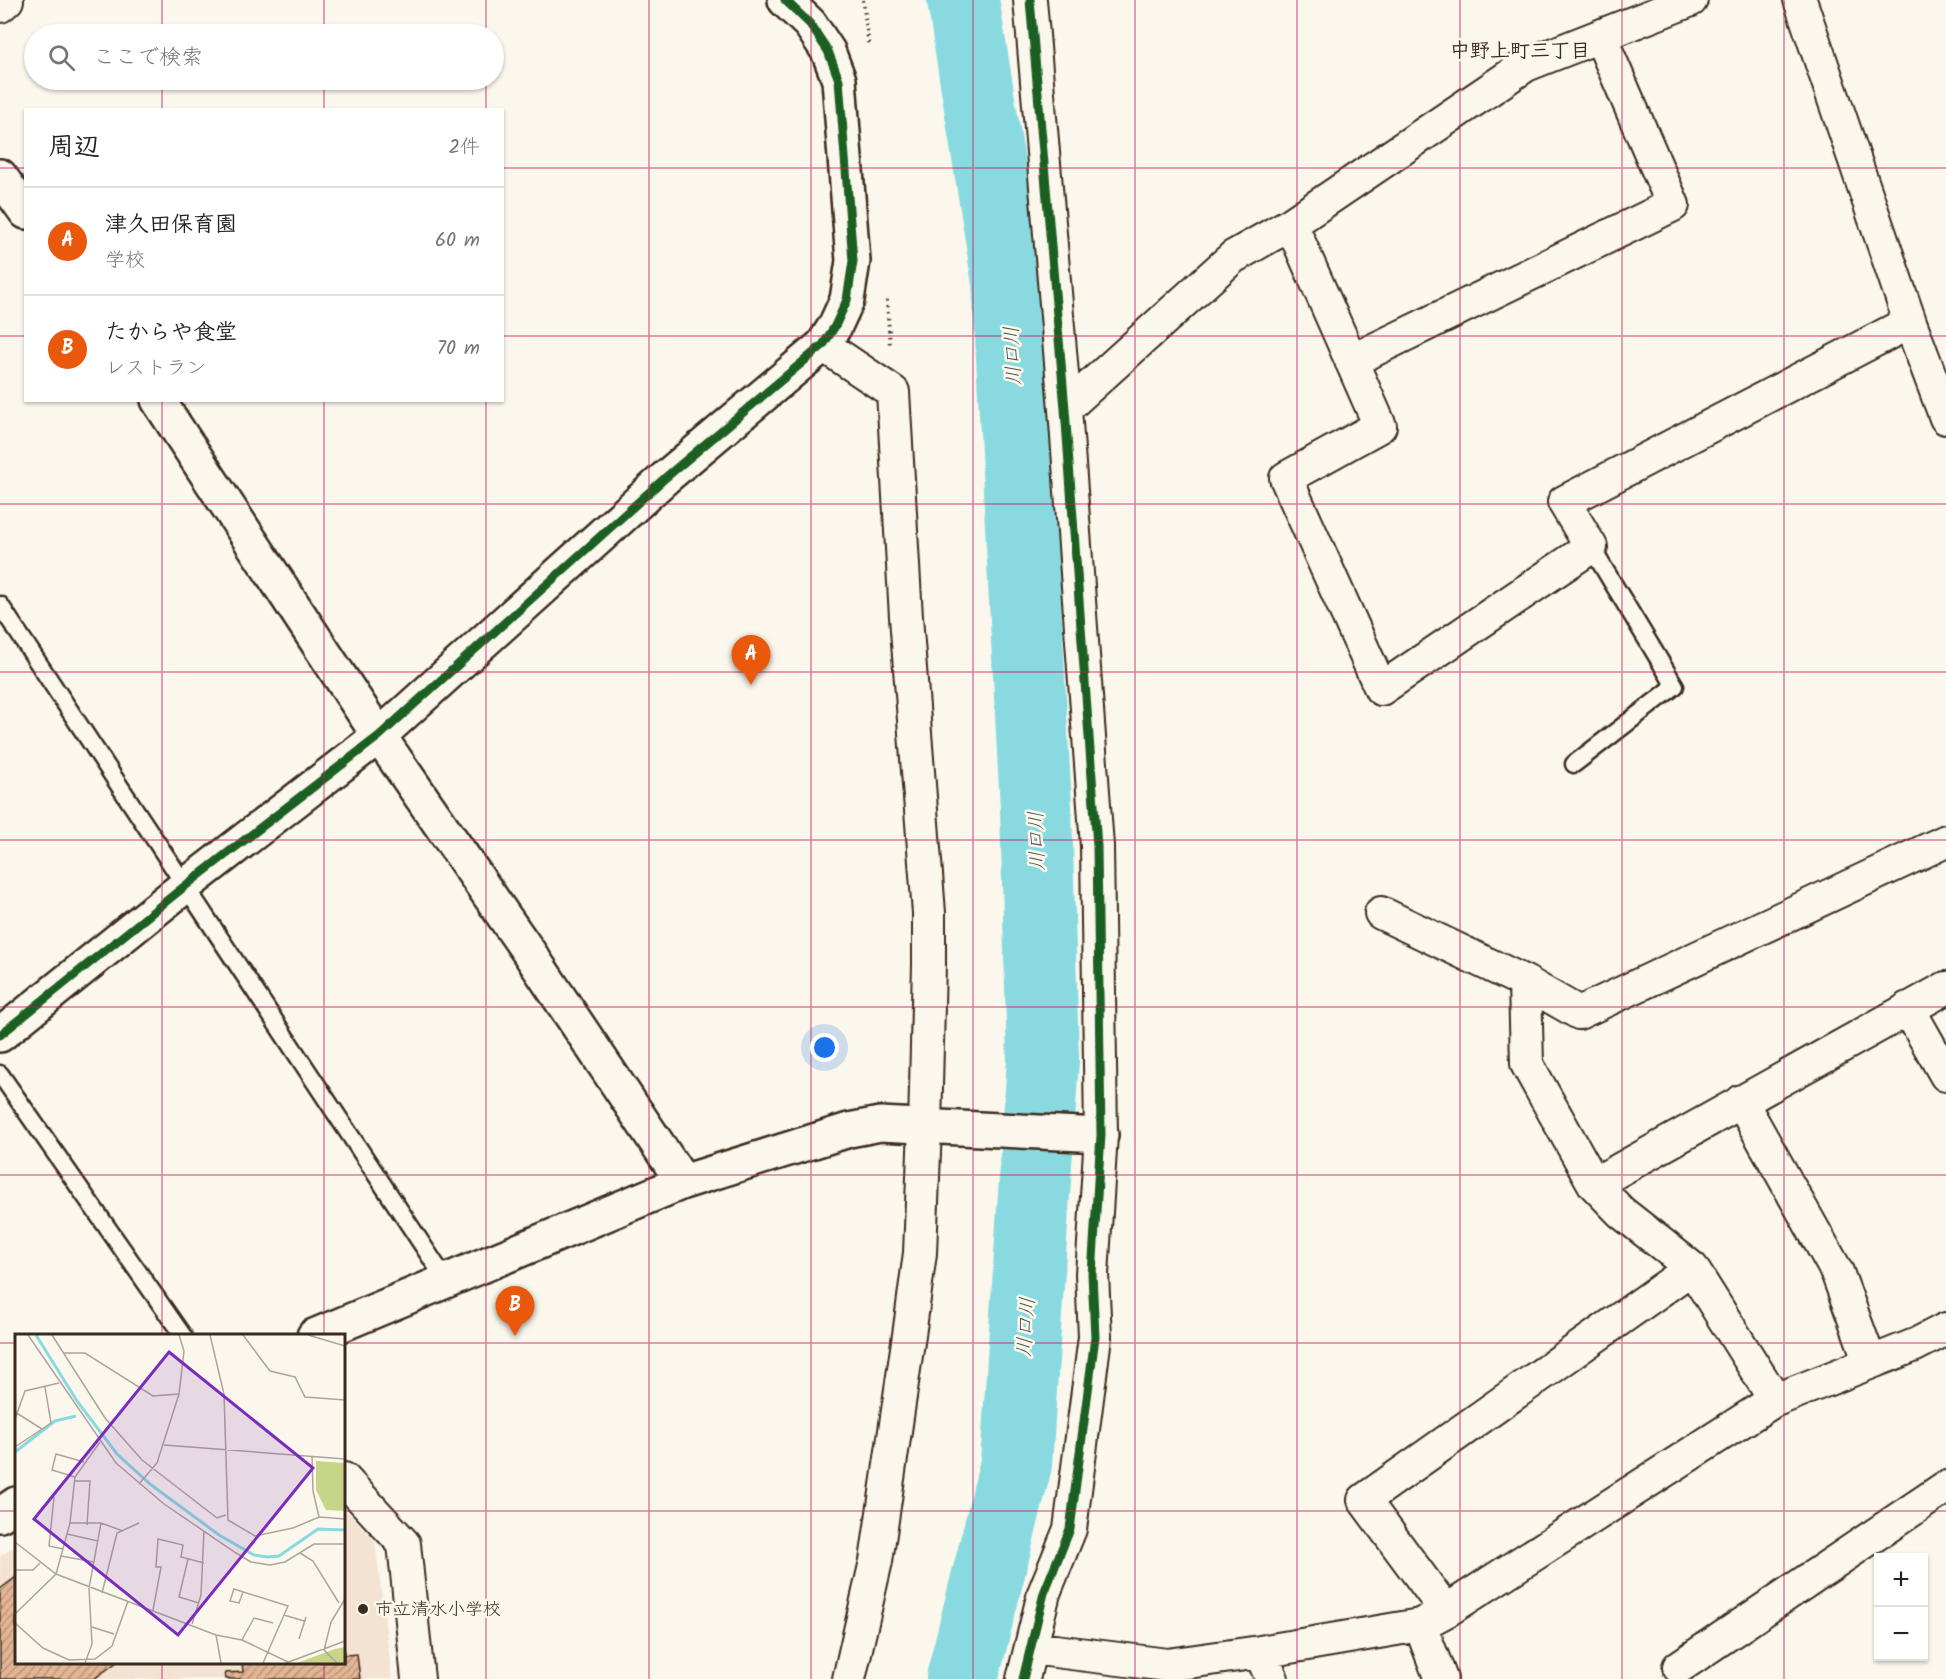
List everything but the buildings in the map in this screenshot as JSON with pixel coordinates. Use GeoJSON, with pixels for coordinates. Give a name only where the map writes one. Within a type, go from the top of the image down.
{"type":"FeatureCollection","features":[{"type":"Feature","properties":{"kind":"street"},"geometry":{"type":"LineString","coordinates":[[0,6],[7,0]]}},
{"type":"Feature","properties":{"kind":"street"},"geometry":{"type":"LineString","coordinates":[[0,1035],[185,886],[379,736],[665,478],[822,345],[835,326],[847,300],[853,261],[839,80],[828,51],[810,24],[785,0]]}},
{"type":"Feature","properties":{"kind":"street"},"geometry":{"type":"LineString","coordinates":[[1023,1679],[1044,1593],[1070,1529],[1095,1337],[1092,1274],[1097,846],[1065,409],[1030,0]]}},
{"type":"Feature","properties":{"kind":"street"},"geometry":{"type":"LineString","coordinates":[[1065,409],[1233,257],[1291,224],[1526,65],[1691,0]]}},
{"type":"Feature","properties":{"kind":"street"},"geometry":{"type":"LineString","coordinates":[[1800,0],[1910,322],[1946,418]]}},
{"type":"Feature","properties":{"kind":"street"},"geometry":{"type":"LineString","coordinates":[[1351,361],[1673,205],[1600,36]]}},
{"type":"Feature","properties":{"kind":"street"},"geometry":{"type":"LineString","coordinates":[[0,176],[24,209]]}},
{"type":"Feature","properties":{"kind":"street"},"geometry":{"type":"LineString","coordinates":[[1291,224],[1380,426],[1286,478],[1381,689],[1591,547],[1564,502],[1910,322]]}},
{"type":"Feature","properties":{"kind":"street"},"geometry":{"type":"LineString","coordinates":[[822,345],[893,392],[906,617],[929,913],[932,1128],[920,1253],[876,1561],[849,1679]]}},
{"type":"Feature","properties":{"kind":"street"},"geometry":{"type":"LineString","coordinates":[[159,402],[379,736],[537,964],[683,1182]]}},
{"type":"Feature","properties":{"kind":"street"},"geometry":{"type":"LineString","coordinates":[[1381,913],[1525,982],[1579,1013],[1946,841]]}},
{"type":"Feature","properties":{"kind":"street"},"geometry":{"type":"LineString","coordinates":[[1525,982],[1527,1064],[1594,1184],[1621,1212],[1692,1268],[1774,1400]]}},
{"type":"Feature","properties":{"kind":"street"},"geometry":{"type":"LineString","coordinates":[[1594,1184],[1946,988]]}},
{"type":"Feature","properties":{"kind":"street"},"geometry":{"type":"LineString","coordinates":[[1908,1008],[1946,1075]]}},
{"type":"Feature","properties":{"kind":"street"},"geometry":{"type":"LineString","coordinates":[[1741,1101],[1837,1272],[1870,1362]]}},
{"type":"Feature","properties":{"kind":"street"},"geometry":{"type":"LineString","coordinates":[[317,1334],[683,1182],[849,1130],[880,1124],[1095,1135]]}},
{"type":"Feature","properties":{"kind":"street"},"geometry":{"type":"LineString","coordinates":[[1441,1679],[1433,1618],[1364,1500],[1692,1268]]}},
{"type":"Feature","properties":{"kind":"street"},"geometry":{"type":"LineString","coordinates":[[1031,1648],[1167,1665],[1266,1666],[1433,1618],[1774,1400],[1915,1345],[1946,1329]]}},
{"type":"Feature","properties":{"kind":"street"},"geometry":{"type":"LineString","coordinates":[[345,1480],[404,1545],[418,1679]]}},
{"type":"Feature","properties":{"kind":"street"},"geometry":{"type":"LineString","coordinates":[[1679,1666],[1946,1487]]}},
{"type":"Feature","properties":{"kind":"street"},"geometry":{"type":"LineString","coordinates":[[0,1515],[15,1505]]}},
{"type":"Feature","properties":{"kind":"lane"},"geometry":{"type":"LineString","coordinates":[[1574,765],[1675,686],[1591,547]]}},
{"type":"Feature","properties":{"kind":"lane"},"geometry":{"type":"LineString","coordinates":[[0,605],[447,1281]]}},
{"type":"Feature","properties":{"kind":"lane"},"geometry":{"type":"LineString","coordinates":[[0,1074],[182,1334]]}},
{"type":"Feature","properties":{"kind":"shaded area","name":"市立清水小学校"},"geometry":{"type":"Polygon","coordinates":[[[345,1509],[375,1541],[392,1679],[0,1679],[0,1556],[15,1546],[15,1664],[345,1664],[345,1509]]]}},
{"type":"Feature","properties":{"kind":"waterway","name":"川口川"},"geometry":{"type":"LineString","coordinates":[[962,1679],[1016,1464],[1043,1060],[1036,808],[1008,282],[963,0]]}},
{"type":"Feature","properties":{"kind":"cycle path"},"geometry":{"type":"LineString","coordinates":[[0,1035],[185,886],[379,736],[665,478],[823,345],[847,300],[853,261],[839,80],[828,51],[810,24],[785,0]]}},
{"type":"Feature","properties":{"kind":"cycle path"},"geometry":{"type":"LineString","coordinates":[[1023,1679],[1044,1593],[1070,1529],[1095,1337],[1092,1274],[1101,1135],[1097,846],[1065,409],[1030,0]]}},
{"type":"Feature","properties":{"kind":"place","name":"津久田保育園"},"geometry":{"type":"Point","coordinates":[751,685]}},
{"type":"Feature","properties":{"kind":"place","name":"たからや食堂"},"geometry":{"type":"Point","coordinates":[515,1336]}},
{"type":"Feature","properties":{"kind":"place","name":"市立清水小学校"},"geometry":{"type":"Point","coordinates":[363,1609]}},
{"type":"Feature","properties":{"kind":"district","name":"中野上町三丁目"},"geometry":{"type":"Point","coordinates":[1520,50]}}]}
